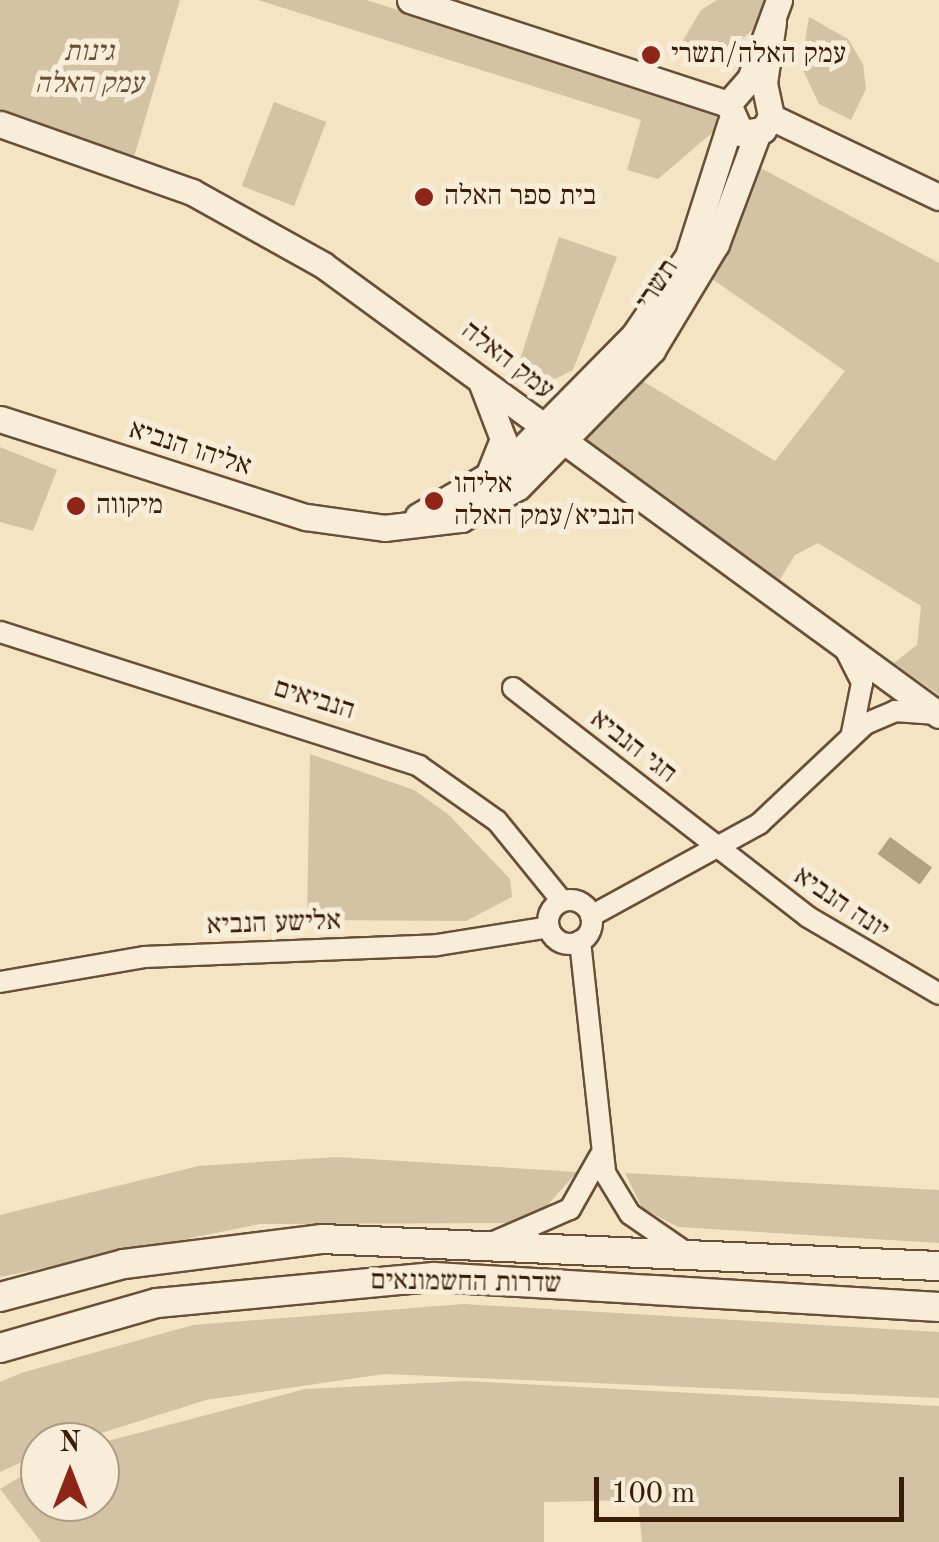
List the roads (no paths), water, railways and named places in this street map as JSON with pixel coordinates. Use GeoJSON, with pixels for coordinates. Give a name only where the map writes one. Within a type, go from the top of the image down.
{"type":"FeatureCollection","features":[{"type":"Feature","properties":{"kind":"main road","name":"שדרות החשמונאים"},"geometry":{"type":"LineString","coordinates":[[0,1296],[219,1250],[322,1239],[494,1242],[939,1266]]}},
{"type":"Feature","properties":{"kind":"main road","name":"שדרות החשמונאים"},"geometry":{"type":"LineString","coordinates":[[0,1348],[157,1302],[434,1277],[939,1308]]}},
{"type":"Feature","properties":{"kind":"street"},"geometry":{"type":"LineString","coordinates":[[410,0],[766,117],[939,198]]}},
{"type":"Feature","properties":{"kind":"street","name":"תשרי"},"geometry":{"type":"LineString","coordinates":[[556,436],[675,280],[732,107],[776,11]]}},
{"type":"Feature","properties":{"kind":"street","name":"תשרי"},"geometry":{"type":"LineString","coordinates":[[556,436],[652,350],[702,272],[766,117],[776,11]]}},
{"type":"Feature","properties":{"kind":"street"},"geometry":{"type":"LineString","coordinates":[[732,107],[759,92],[766,117]]}},
{"type":"Feature","properties":{"kind":"street","name":"עמק האלה"},"geometry":{"type":"LineString","coordinates":[[0,124],[231,210],[472,372],[939,715]]}},
{"type":"Feature","properties":{"kind":"street"},"geometry":{"type":"LineString","coordinates":[[472,372],[502,439],[484,482]]}},
{"type":"Feature","properties":{"kind":"street","name":"אליהו הנביא"},"geometry":{"type":"LineString","coordinates":[[0,419],[290,513],[364,526],[460,519],[538,469],[556,436]]}},
{"type":"Feature","properties":{"kind":"street","name":"אליהו הנביא"},"geometry":{"type":"LineString","coordinates":[[364,526],[444,506],[556,436]]}},
{"type":"Feature","properties":{"kind":"street"},"geometry":{"type":"LineString","coordinates":[[538,469],[589,461]]}},
{"type":"Feature","properties":{"kind":"street","name":"הנביאים"},"geometry":{"type":"LineString","coordinates":[[0,632],[420,766],[497,821],[562,901]]}},
{"type":"Feature","properties":{"kind":"street"},"geometry":{"type":"LineString","coordinates":[[845,648],[862,683],[851,735]]}},
{"type":"Feature","properties":{"kind":"street","name":"חגי הנביא"},"geometry":{"type":"LineString","coordinates":[[513,688],[719,849]]}},
{"type":"Feature","properties":{"kind":"street"},"geometry":{"type":"LineString","coordinates":[[685,1252],[630,1214],[602,1149],[593,1000],[580,941],[591,916],[719,849],[786,804],[851,735],[895,711],[939,715]]}},
{"type":"Feature","properties":{"kind":"street","name":"יונה הנביא"},"geometry":{"type":"LineString","coordinates":[[719,849],[856,950],[939,994]]}},
{"type":"Feature","properties":{"kind":"street"},"geometry":{"type":"LineString","coordinates":[[580,941],[565,943],[549,928],[562,901],[591,916]]}},
{"type":"Feature","properties":{"kind":"street","name":"אלישע הנביא"},"geometry":{"type":"LineString","coordinates":[[0,982],[144,957],[437,945],[549,928]]}},
{"type":"Feature","properties":{"kind":"street"},"geometry":{"type":"LineString","coordinates":[[494,1242],[570,1209],[602,1149]]}},
{"type":"Feature","properties":{"kind":"place","name":"עמק האלה/תשרי"},"geometry":{"type":"Point","coordinates":[651,55]}},
{"type":"Feature","properties":{"kind":"place","name":"בית ספר האלה"},"geometry":{"type":"Point","coordinates":[424,197]}},
{"type":"Feature","properties":{"kind":"place","name":"אליהו הנביא/עמק האלה"},"geometry":{"type":"Point","coordinates":[434,501]}},
{"type":"Feature","properties":{"kind":"place","name":"מיקווה"},"geometry":{"type":"Point","coordinates":[76,506]}},
{"type":"Feature","properties":{"kind":"park label","name":"גינות עמק האלה"},"geometry":{"type":"Point","coordinates":[89,69]}}]}
